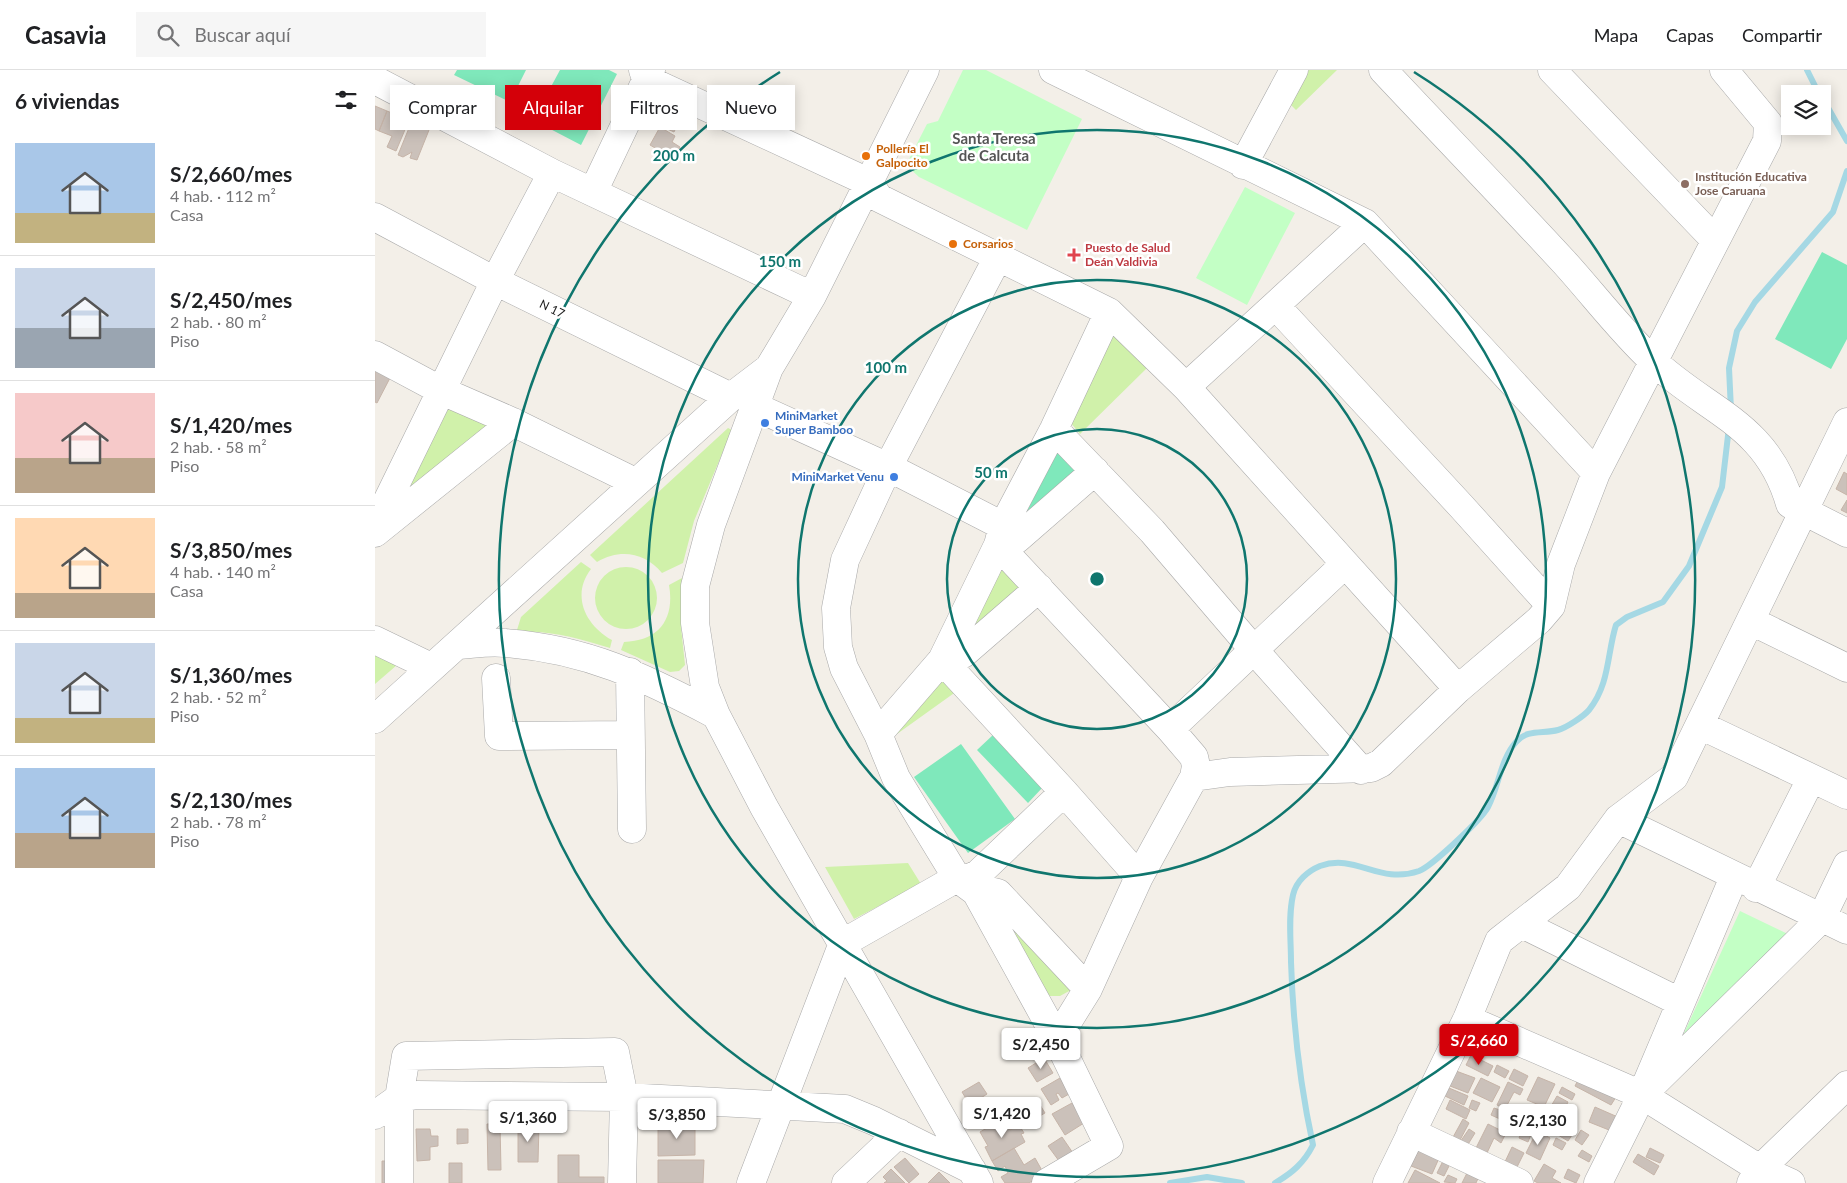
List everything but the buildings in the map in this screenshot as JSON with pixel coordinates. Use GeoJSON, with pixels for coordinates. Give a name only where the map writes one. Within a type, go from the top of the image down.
{"type":"FeatureCollection","features":[{"type":"Feature","properties":{"kind":"street"},"geometry":{"type":"LineString","coordinates":[[1053,70],[1243,165],[1365,223],[1596,473]]}},
{"type":"Feature","properties":{"kind":"street"},"geometry":{"type":"LineString","coordinates":[[1243,165],[1294,70]]}},
{"type":"Feature","properties":{"kind":"street"},"geometry":{"type":"LineString","coordinates":[[1383,70],[1563,261],[1653,360],[1742,426],[1773,462],[1790,504],[1847,533]]}},
{"type":"Feature","properties":{"kind":"street"},"geometry":{"type":"LineString","coordinates":[[1553,70],[1714,239]]}},
{"type":"Feature","properties":{"kind":"street"},"geometry":{"type":"LineString","coordinates":[[1195,777],[1230,772],[1361,770],[1371,768],[1381,763],[1458,689],[1539,620],[1551,606],[1561,564],[1596,473],[1714,239],[1767,141],[1768,123],[1724,70]]}},
{"type":"Feature","properties":{"kind":"street"},"geometry":{"type":"LineString","coordinates":[[922,71],[812,296],[769,368],[711,525],[695,586],[695,623],[700,664],[716,715],[764,807],[976,1177]]}},
{"type":"Feature","properties":{"kind":"street"},"geometry":{"type":"LineString","coordinates":[[593,192],[647,73],[868,182],[879,198],[1109,312],[1186,387],[1344,565],[1458,689]]}},
{"type":"Feature","properties":{"kind":"street"},"geometry":{"type":"LineString","coordinates":[[375,80],[552,173],[812,296]]}},
{"type":"Feature","properties":{"kind":"street"},"geometry":{"type":"LineString","coordinates":[[375,526],[382,493],[442,391],[495,281],[552,173]]}},
{"type":"Feature","properties":{"kind":"street","name":"N 17"},"geometry":{"type":"LineString","coordinates":[[375,217],[495,281],[731,397]]}},
{"type":"Feature","properties":{"kind":"street"},"geometry":{"type":"LineString","coordinates":[[1186,387],[1365,223]]}},
{"type":"Feature","properties":{"kind":"street"},"geometry":{"type":"LineString","coordinates":[[998,257],[888,467],[845,560],[836,608],[838,646],[844,668],[878,734],[896,778],[966,885],[1057,1039],[1109,1146],[1046,1183]]}},
{"type":"Feature","properties":{"kind":"street"},"geometry":{"type":"LineString","coordinates":[[1276,306],[1551,606]]}},
{"type":"Feature","properties":{"kind":"street"},"geometry":{"type":"LineString","coordinates":[[878,734],[942,660],[1109,312]]}},
{"type":"Feature","properties":{"kind":"street"},"geometry":{"type":"LineString","coordinates":[[375,355],[442,391],[513,422],[635,482]]}},
{"type":"Feature","properties":{"kind":"street"},"geometry":{"type":"LineString","coordinates":[[375,719],[431,667],[459,645],[635,482],[731,397],[769,368]]}},
{"type":"Feature","properties":{"kind":"street"},"geometry":{"type":"LineString","coordinates":[[756,407],[888,467],[1001,536],[1017,539],[1095,471]]}},
{"type":"Feature","properties":{"kind":"street"},"geometry":{"type":"LineString","coordinates":[[375,533],[513,422]]}},
{"type":"Feature","properties":{"kind":"street"},"geometry":{"type":"LineString","coordinates":[[1387,1183],[1467,1018],[1499,941],[1568,887],[1618,819],[1674,777],[1847,422]]}},
{"type":"Feature","properties":{"kind":"street"},"geometry":{"type":"LineString","coordinates":[[1054,429],[1152,531],[1253,649],[1361,770]]}},
{"type":"Feature","properties":{"kind":"street"},"geometry":{"type":"LineString","coordinates":[[1001,536],[1039,588],[1170,729],[1194,757],[1196,766],[1195,777],[1139,877],[1088,989],[1057,1039]]}},
{"type":"Feature","properties":{"kind":"street"},"geometry":{"type":"LineString","coordinates":[[1170,729],[1344,565]]}},
{"type":"Feature","properties":{"kind":"street"},"geometry":{"type":"LineString","coordinates":[[942,660],[963,654],[1039,588]]}},
{"type":"Feature","properties":{"kind":"street"},"geometry":{"type":"LineString","coordinates":[[1751,621],[1847,668]]}},
{"type":"Feature","properties":{"kind":"street"},"geometry":{"type":"LineString","coordinates":[[375,640],[431,667]]}},
{"type":"Feature","properties":{"kind":"street"},"geometry":{"type":"LineString","coordinates":[[459,645],[503,642],[579,654],[630,672],[716,715]]}},
{"type":"Feature","properties":{"kind":"street"},"geometry":{"type":"LineString","coordinates":[[942,660],[1064,792],[1139,877]]}},
{"type":"Feature","properties":{"kind":"street"},"geometry":{"type":"LineString","coordinates":[[630,672],[632,829]]}},
{"type":"Feature","properties":{"kind":"street"},"geometry":{"type":"LineString","coordinates":[[496,678],[499,736],[630,735]]}},
{"type":"Feature","properties":{"kind":"street"},"geometry":{"type":"LineString","coordinates":[[1700,725],[1847,795]]}},
{"type":"Feature","properties":{"kind":"street"},"geometry":{"type":"LineString","coordinates":[[1598,1183],[1642,1094],[1680,1002],[1745,882],[1811,779]]}},
{"type":"Feature","properties":{"kind":"street"},"geometry":{"type":"LineString","coordinates":[[966,885],[969,878],[978,874],[1064,792]]}},
{"type":"Feature","properties":{"kind":"street"},"geometry":{"type":"LineString","coordinates":[[1618,819],[1847,930]]}},
{"type":"Feature","properties":{"kind":"street"},"geometry":{"type":"LineString","coordinates":[[1642,1094],[1821,919],[1847,865]]}},
{"type":"Feature","properties":{"kind":"street"},"geometry":{"type":"LineString","coordinates":[[751,1183],[843,943],[966,885],[998,893],[1088,989]]}},
{"type":"Feature","properties":{"kind":"street"},"geometry":{"type":"LineString","coordinates":[[1522,924],[1680,1002]]}},
{"type":"Feature","properties":{"kind":"street"},"geometry":{"type":"LineString","coordinates":[[1467,1018],[1642,1094],[1756,1176],[1791,1183]]}},
{"type":"Feature","properties":{"kind":"street"},"geometry":{"type":"LineString","coordinates":[[399,1183],[399,1098],[406,1056],[615,1052],[624,1097],[622,1183]]}},
{"type":"Feature","properties":{"kind":"street"},"geometry":{"type":"LineString","coordinates":[[1756,1176],[1847,1085]]}},
{"type":"Feature","properties":{"kind":"street"},"geometry":{"type":"LineString","coordinates":[[375,1115],[399,1098],[417,1095],[624,1097],[845,1110],[899,1133],[976,1177]]}},
{"type":"Feature","properties":{"kind":"street"},"geometry":{"type":"LineString","coordinates":[[1411,1132],[1519,1183]]}},
{"type":"Feature","properties":{"kind":"street"},"geometry":{"type":"LineString","coordinates":[[846,1183],[899,1133]]}},
{"type":"Feature","properties":{"kind":"green space"},"geometry":{"type":"Polygon","coordinates":[[[457,70],[526,70],[518,85],[505,85],[505,100],[495,95],[495,85],[475,85],[454,75],[457,70]]]}},
{"type":"Feature","properties":{"kind":"green space"},"geometry":{"type":"Polygon","coordinates":[[[560,70],[609,70],[617,74],[601,106],[601,85],[552,85],[560,70]]]}},
{"type":"Feature","properties":{"kind":"green space"},"geometry":{"type":"Polygon","coordinates":[[[963,70],[986,70],[1082,119],[1027,230],[919,177],[906,165],[927,124],[938,121],[963,70]]]}},
{"type":"Feature","properties":{"kind":"green space"},"geometry":{"type":"Polygon","coordinates":[[[1309,70],[1337,70],[1296,110],[1289,103],[1309,70]]]}},
{"type":"Feature","properties":{"kind":"green space"},"geometry":{"type":"Polygon","coordinates":[[[552,130],[589,130],[581,145],[552,130]]]}},
{"type":"Feature","properties":{"kind":"green space"},"geometry":{"type":"Polygon","coordinates":[[[1245,187],[1295,213],[1247,305],[1196,278],[1245,187]]]}},
{"type":"Feature","properties":{"kind":"green space"},"geometry":{"type":"Polygon","coordinates":[[[1822,252],[1847,265],[1847,339],[1831,369],[1775,339],[1822,252]]]}},
{"type":"Feature","properties":{"kind":"green space"},"geometry":{"type":"Polygon","coordinates":[[[1114,333],[1147,368],[1080,434],[1070,422],[1114,333]]]}},
{"type":"Feature","properties":{"kind":"green space"},"geometry":{"type":"Polygon","coordinates":[[[449,407],[491,425],[404,493],[449,407]]]}},
{"type":"Feature","properties":{"kind":"green space"},"geometry":{"type":"Polygon","coordinates":[[[728,428],[732,430],[694,521],[683,563],[662,573],[648,561],[632,555],[615,555],[597,562],[590,555],[728,428]]]}},
{"type":"Feature","properties":{"kind":"green space"},"geometry":{"type":"Polygon","coordinates":[[[1056,449],[1079,471],[1022,522],[1056,449]]]}},
{"type":"Feature","properties":{"kind":"green space"},"geometry":{"type":"Polygon","coordinates":[[[581,562],[591,569],[582,589],[584,609],[588,618],[595,626],[612,640],[610,648],[565,636],[543,632],[520,632],[517,630],[521,617],[581,562]]]}},
{"type":"Feature","properties":{"kind":"green space"},"geometry":{"type":"Polygon","coordinates":[[[1001,565],[1021,586],[966,636],[1001,565]]]}},
{"type":"Feature","properties":{"kind":"green space"},"geometry":{"type":"Polygon","coordinates":[[[620,567],[632,567],[648,576],[655,586],[657,598],[655,610],[648,620],[632,629],[620,629],[609,624],[600,615],[595,604],[595,592],[600,581],[609,572],[620,567]]]}},
{"type":"Feature","properties":{"kind":"green space"},"geometry":{"type":"Polygon","coordinates":[[[682,578],[681,627],[685,665],[679,671],[670,672],[621,650],[624,642],[636,641],[647,637],[662,626],[667,618],[669,608],[669,585],[682,578]]]}},
{"type":"Feature","properties":{"kind":"green space"},"geometry":{"type":"Polygon","coordinates":[[[375,654],[397,665],[375,684],[375,654]]]}},
{"type":"Feature","properties":{"kind":"green space"},"geometry":{"type":"Polygon","coordinates":[[[941,676],[957,691],[897,734],[893,731],[941,676]]]}},
{"type":"Feature","properties":{"kind":"green space"},"geometry":{"type":"Polygon","coordinates":[[[994,734],[1043,787],[1028,803],[977,750],[994,734]]]}},
{"type":"Feature","properties":{"kind":"green space"},"geometry":{"type":"Polygon","coordinates":[[[961,744],[1015,819],[968,853],[914,777],[961,744]]]}},
{"type":"Feature","properties":{"kind":"green space"},"geometry":{"type":"Polygon","coordinates":[[[908,863],[921,884],[854,919],[825,867],[908,863]]]}},
{"type":"Feature","properties":{"kind":"green space"},"geometry":{"type":"Polygon","coordinates":[[[991,900],[1071,990],[1060,996],[1050,996],[1045,992],[991,900]]]}},
{"type":"Feature","properties":{"kind":"green space"},"geometry":{"type":"Polygon","coordinates":[[[1740,911],[1792,936],[1674,1055],[1740,911]]]}},
{"type":"Feature","properties":{"kind":"waterway"},"geometry":{"type":"LineString","coordinates":[[1807,70],[1814,85]]}},
{"type":"Feature","properties":{"kind":"waterway"},"geometry":{"type":"LineString","coordinates":[[1831,113],[1847,141]]}},
{"type":"Feature","properties":{"kind":"waterway"},"geometry":{"type":"LineString","coordinates":[[1731,410],[1729,368],[1737,331],[1755,302],[1833,212],[1847,171]]}},
{"type":"Feature","properties":{"kind":"waterway"},"geometry":{"type":"LineString","coordinates":[[1275,1183],[1297,1167],[1313,1145],[1301,1077],[1292,985],[1290,920],[1291,903],[1297,885],[1311,871],[1320,866],[1333,863],[1345,863],[1392,874],[1419,871],[1456,842],[1484,813],[1492,799],[1506,757],[1520,738],[1525,735],[1561,729],[1589,710],[1601,690],[1616,625],[1627,617],[1663,602],[1689,566],[1722,487],[1729,427]]}},
{"type":"Feature","properties":{"kind":"waterway"},"geometry":{"type":"LineString","coordinates":[[1170,1183],[1207,1177],[1242,1183]]}},
{"type":"Feature","properties":{"kind":"place","name":"Pollería El Galpocito"},"geometry":{"type":"Point","coordinates":[866,156]}},
{"type":"Feature","properties":{"kind":"place","name":"Institución Educativa Jose Caruana"},"geometry":{"type":"Point","coordinates":[1685,184]}},
{"type":"Feature","properties":{"kind":"place","name":"Corsarios"},"geometry":{"type":"Point","coordinates":[953,244]}},
{"type":"Feature","properties":{"kind":"place","name":"Puesto de Salud Deán Valdivia"},"geometry":{"type":"Point","coordinates":[1074,255]}},
{"type":"Feature","properties":{"kind":"place","name":"MiniMarket Super Bamboo"},"geometry":{"type":"Point","coordinates":[765,423]}},
{"type":"Feature","properties":{"kind":"place","name":"MiniMarket Venu"},"geometry":{"type":"Point","coordinates":[894,477]}},
{"type":"Feature","properties":{"kind":"district","name":"Santa Teresa de Calcuta"},"geometry":{"type":"Point","coordinates":[994,148]}}]}
